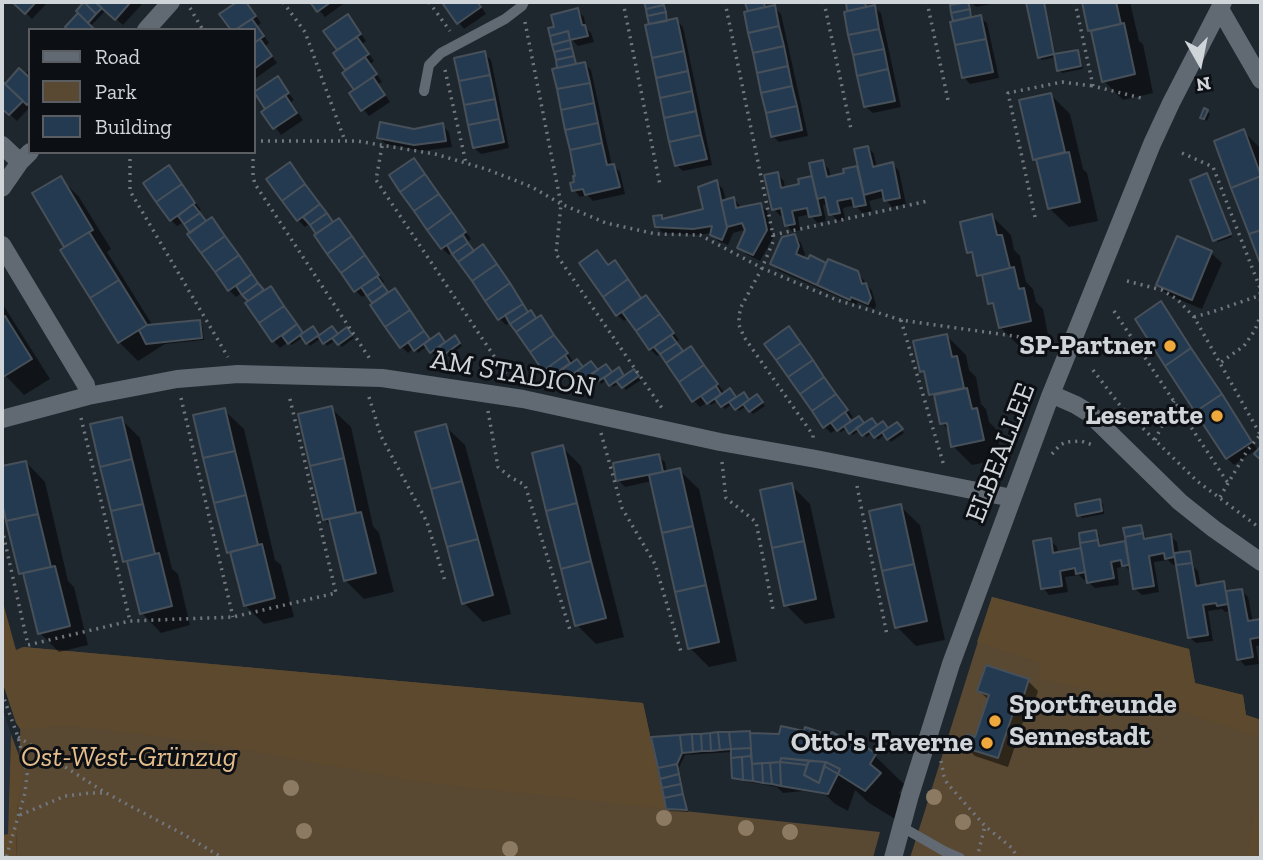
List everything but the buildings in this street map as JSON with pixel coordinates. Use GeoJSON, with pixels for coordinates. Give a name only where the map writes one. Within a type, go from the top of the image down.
{"type":"FeatureCollection","features":[{"type":"Feature","properties":{"kind":"street"},"geometry":{"type":"LineString","coordinates":[[148,28],[171,2]]}},
{"type":"Feature","properties":{"kind":"street"},"geometry":{"type":"LineString","coordinates":[[1222,5],[1261,80]]}},
{"type":"Feature","properties":{"kind":"street","name":"ELBEALLEE"},"geometry":{"type":"LineString","coordinates":[[893,858],[951,664],[1051,394],[1152,145],[1222,5]]}},
{"type":"Feature","properties":{"kind":"street"},"geometry":{"type":"LineString","coordinates":[[2,145],[25,157],[2,188]]}},
{"type":"Feature","properties":{"kind":"street"},"geometry":{"type":"LineString","coordinates":[[2,245],[86,385],[83,398]]}},
{"type":"Feature","properties":{"kind":"street","name":"AM STADION"},"geometry":{"type":"LineString","coordinates":[[2,419],[83,398],[177,379],[238,374],[382,379],[523,400],[680,434],[1012,498]]}},
{"type":"Feature","properties":{"kind":"street"},"geometry":{"type":"LineString","coordinates":[[1051,394],[1089,413],[1180,502],[1261,562]]}},
{"type":"Feature","properties":{"kind":"lane"},"geometry":{"type":"LineString","coordinates":[[424,91],[429,65],[441,53],[505,19],[523,4]]}},
{"type":"Feature","properties":{"kind":"lane"},"geometry":{"type":"LineString","coordinates":[[902,827],[944,855],[960,858]]}},
{"type":"Feature","properties":{"kind":"path"},"geometry":{"type":"LineString","coordinates":[[186,2],[202,28]]}},
{"type":"Feature","properties":{"kind":"path"},"geometry":{"type":"LineString","coordinates":[[283,2],[305,32],[345,141]]}},
{"type":"Feature","properties":{"kind":"path"},"geometry":{"type":"LineString","coordinates":[[429,2],[459,44]]}},
{"type":"Feature","properties":{"kind":"path"},"geometry":{"type":"LineString","coordinates":[[623,2],[660,186]]}},
{"type":"Feature","properties":{"kind":"path"},"geometry":{"type":"LineString","coordinates":[[725,2],[773,235],[773,242],[762,268],[741,307],[739,325],[744,337],[813,435],[816,459]]}},
{"type":"Feature","properties":{"kind":"path"},"geometry":{"type":"LineString","coordinates":[[824,2],[851,129]]}},
{"type":"Feature","properties":{"kind":"path"},"geometry":{"type":"LineString","coordinates":[[927,2],[948,100]]}},
{"type":"Feature","properties":{"kind":"path"},"geometry":{"type":"LineString","coordinates":[[1075,2],[1093,86]]}},
{"type":"Feature","properties":{"kind":"path"},"geometry":{"type":"LineString","coordinates":[[523,4],[561,204],[556,254],[680,434]]}},
{"type":"Feature","properties":{"kind":"path"},"geometry":{"type":"LineString","coordinates":[[441,53],[466,163]]}},
{"type":"Feature","properties":{"kind":"path"},"geometry":{"type":"LineString","coordinates":[[1035,216],[1007,93],[1062,82],[1093,86],[1145,99]]}},
{"type":"Feature","properties":{"kind":"path"},"geometry":{"type":"LineString","coordinates":[[256,142],[357,141],[435,154],[486,169],[532,187],[561,204],[606,223],[656,234],[699,236],[762,268],[837,300],[901,320],[1048,341]]}},
{"type":"Feature","properties":{"kind":"path"},"geometry":{"type":"LineString","coordinates":[[382,145],[376,180],[523,400]]}},
{"type":"Feature","properties":{"kind":"path"},"geometry":{"type":"LineString","coordinates":[[1182,153],[1213,167],[1260,288],[1261,314],[1255,330],[1244,346],[1220,363]]}},
{"type":"Feature","properties":{"kind":"path"},"geometry":{"type":"LineString","coordinates":[[130,154],[130,191],[238,374]]}},
{"type":"Feature","properties":{"kind":"path"},"geometry":{"type":"LineString","coordinates":[[253,154],[254,184],[382,379]]}},
{"type":"Feature","properties":{"kind":"path"},"geometry":{"type":"LineString","coordinates":[[773,235],[928,201]]}},
{"type":"Feature","properties":{"kind":"path"},"geometry":{"type":"LineString","coordinates":[[1127,281],[1162,290],[1178,300],[1194,317],[1261,434],[1247,451],[1220,497]]}},
{"type":"Feature","properties":{"kind":"path"},"geometry":{"type":"LineString","coordinates":[[1194,317],[1261,295]]}},
{"type":"Feature","properties":{"kind":"path"},"geometry":{"type":"LineString","coordinates":[[1114,311],[1228,483]]}},
{"type":"Feature","properties":{"kind":"path"},"geometry":{"type":"LineString","coordinates":[[901,320],[944,464],[945,485]]}},
{"type":"Feature","properties":{"kind":"path"},"geometry":{"type":"LineString","coordinates":[[1093,370],[1122,408],[1197,481],[1261,529]]}},
{"type":"Feature","properties":{"kind":"path"},"geometry":{"type":"LineString","coordinates":[[2,528],[28,645],[130,621],[233,617],[336,593],[285,376]]}},
{"type":"Feature","properties":{"kind":"path"},"geometry":{"type":"LineString","coordinates":[[363,378],[381,436],[426,522],[445,581]]}},
{"type":"Feature","properties":{"kind":"path"},"geometry":{"type":"LineString","coordinates":[[177,379],[233,617]]}},
{"type":"Feature","properties":{"kind":"path"},"geometry":{"type":"LineString","coordinates":[[485,395],[498,467],[525,485],[569,630]]}},
{"type":"Feature","properties":{"kind":"path"},"geometry":{"type":"LineString","coordinates":[[83,398],[130,621]]}},
{"type":"Feature","properties":{"kind":"path"},"geometry":{"type":"LineString","coordinates":[[1155,440],[1174,401]]}},
{"type":"Feature","properties":{"kind":"path"},"geometry":{"type":"LineString","coordinates":[[596,415],[622,508],[655,564],[682,654]]}},
{"type":"Feature","properties":{"kind":"path"},"geometry":{"type":"LineString","coordinates":[[720,442],[726,498],[756,522],[773,609]]}},
{"type":"Feature","properties":{"kind":"path"},"geometry":{"type":"LineString","coordinates":[[854,467],[887,635]]}},
{"type":"Feature","properties":{"kind":"path"},"geometry":{"type":"LineString","coordinates":[[2,693],[18,737],[27,774],[25,793],[6,858]]}},
{"type":"Feature","properties":{"kind":"path"},"geometry":{"type":"LineString","coordinates":[[18,737],[106,793],[223,858]]}},
{"type":"Feature","properties":{"kind":"path"},"geometry":{"type":"LineString","coordinates":[[939,752],[947,783],[985,826],[1012,848],[1018,858]]}},
{"type":"Feature","properties":{"kind":"path"},"geometry":{"type":"LineString","coordinates":[[19,815],[65,796],[106,793]]}},
{"type":"Feature","properties":{"kind":"path"},"geometry":{"type":"LineString","coordinates":[[977,858],[985,826]]}},
{"type":"Feature","properties":{"kind":"shaded area"},"geometry":{"type":"Polygon","coordinates":[[[992,597],[1189,649],[1195,683],[1243,695],[1246,715],[1261,720],[1261,738],[1154,702],[1038,679],[1041,663],[977,642],[992,597]]]}},
{"type":"Feature","properties":{"kind":"shaded area"},"geometry":{"type":"Polygon","coordinates":[[[2,599],[16,650],[23,647],[643,703],[666,809],[420,782],[201,742],[108,730],[69,726],[20,729],[2,681],[2,599]]]}},
{"type":"Feature","properties":{"kind":"shaded area"},"geometry":{"type":"Polygon","coordinates":[[[2,707],[11,734],[8,834],[2,835],[2,707]]]}},
{"type":"Feature","properties":{"kind":"shaded area"},"geometry":{"type":"Polygon","coordinates":[[[11,734],[23,775],[18,802],[16,858],[2,858],[2,835],[8,834],[11,734]]]}},
{"type":"Feature","properties":{"kind":"shaded area"},"geometry":{"type":"Polygon","coordinates":[[[1261,785],[1261,858],[1246,858],[1261,785]]]}},
{"type":"Feature","properties":{"kind":"green space"},"geometry":{"type":"Polygon","coordinates":[[[992,597],[1189,649],[1195,683],[1243,695],[1246,715],[1261,720],[1261,858],[910,858],[992,597]]]}},
{"type":"Feature","properties":{"kind":"green space","name":"Ost-West-Grünzug"},"geometry":{"type":"Polygon","coordinates":[[[23,647],[643,703],[666,809],[880,832],[873,858],[16,858],[23,647]]]}},
{"type":"Feature","properties":{"kind":"place","name":"SP-Partner"},"geometry":{"type":"Point","coordinates":[1170,346]}},
{"type":"Feature","properties":{"kind":"place","name":"Leseratte"},"geometry":{"type":"Point","coordinates":[1217,416]}},
{"type":"Feature","properties":{"kind":"place","name":"Sportfreunde Sennestadt"},"geometry":{"type":"Point","coordinates":[995,721]}},
{"type":"Feature","properties":{"kind":"place","name":"Otto's Taverne"},"geometry":{"type":"Point","coordinates":[987,743]}}]}
